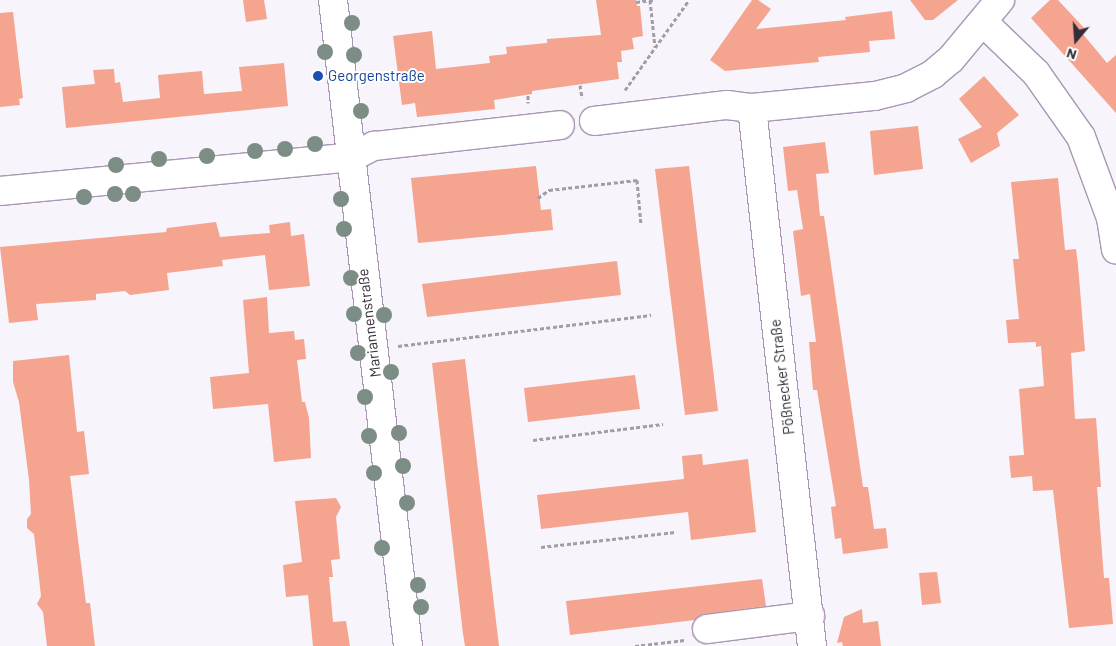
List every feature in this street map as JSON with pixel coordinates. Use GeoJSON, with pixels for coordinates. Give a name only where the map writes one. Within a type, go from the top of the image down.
{"type":"FeatureCollection","features":[{"type":"Feature","properties":{"kind":"street","name":"Mariannenstraße"},"geometry":{"type":"LineString","coordinates":[[333,0],[352,157],[356,216],[408,646]]}},
{"type":"Feature","properties":{"kind":"street"},"geometry":{"type":"LineString","coordinates":[[594,121],[727,105],[752,108],[875,96],[906,88],[945,64],[984,23],[1000,0]]}},
{"type":"Feature","properties":{"kind":"street"},"geometry":{"type":"LineString","coordinates":[[984,23],[1036,73],[1081,137],[1111,218],[1116,250]]}},
{"type":"Feature","properties":{"kind":"street","name":"Pößnecker Straße"},"geometry":{"type":"LineString","coordinates":[[752,108],[812,646]]}},
{"type":"Feature","properties":{"kind":"street"},"geometry":{"type":"LineString","coordinates":[[0,191],[352,157],[374,146],[560,125]]}},
{"type":"Feature","properties":{"kind":"street"},"geometry":{"type":"LineString","coordinates":[[708,629],[810,616]]}},
{"type":"Feature","properties":{"kind":"path"},"geometry":{"type":"LineString","coordinates":[[636,2],[651,0],[655,48]]}},
{"type":"Feature","properties":{"kind":"path"},"geometry":{"type":"LineString","coordinates":[[620,97],[689,0]]}},
{"type":"Feature","properties":{"kind":"path"},"geometry":{"type":"LineString","coordinates":[[366,80],[398,77]]}},
{"type":"Feature","properties":{"kind":"path"},"geometry":{"type":"LineString","coordinates":[[538,198],[550,190],[637,180],[641,225]]}},
{"type":"Feature","properties":{"kind":"path"},"geometry":{"type":"LineString","coordinates":[[402,346],[651,314]]}},
{"type":"Feature","properties":{"kind":"path"},"geometry":{"type":"LineString","coordinates":[[533,440],[663,424]]}},
{"type":"Feature","properties":{"kind":"path"},"geometry":{"type":"LineString","coordinates":[[541,547],[675,532]]}},
{"type":"Feature","properties":{"kind":"path"},"geometry":{"type":"LineString","coordinates":[[636,646],[695,639],[708,629]]}},
{"type":"Feature","properties":{"kind":"building"},"geometry":{"type":"Polygon","coordinates":[[[243,0],[264,0],[267,19],[246,22],[243,0]]]}},
{"type":"Feature","properties":{"kind":"building"},"geometry":{"type":"Polygon","coordinates":[[[596,0],[636,0],[637,6],[640,6],[643,36],[632,38],[634,49],[621,51],[622,62],[617,62],[619,79],[532,91],[532,94],[494,100],[495,109],[417,117],[415,103],[402,105],[393,36],[432,31],[436,69],[490,63],[489,56],[507,54],[506,47],[547,43],[547,39],[601,35],[596,0]]]}},
{"type":"Feature","properties":{"kind":"building"},"geometry":{"type":"Polygon","coordinates":[[[752,0],[758,0],[771,9],[756,29],[846,20],[845,17],[892,11],[895,39],[869,41],[870,52],[818,57],[819,62],[725,71],[710,60],[752,0]]]}},
{"type":"Feature","properties":{"kind":"building"},"geometry":{"type":"Polygon","coordinates":[[[910,0],[958,0],[933,20],[925,20],[910,0]]]}},
{"type":"Feature","properties":{"kind":"building"},"geometry":{"type":"Polygon","coordinates":[[[1050,0],[1058,0],[1086,30],[1082,33],[1107,63],[1116,55],[1116,113],[1031,18],[1050,0]]]}},
{"type":"Feature","properties":{"kind":"building"},"geometry":{"type":"Polygon","coordinates":[[[13,12],[23,98],[19,99],[20,105],[0,107],[0,13],[13,12]]]}},
{"type":"Feature","properties":{"kind":"building"},"geometry":{"type":"Polygon","coordinates":[[[284,63],[288,106],[66,128],[62,87],[95,84],[93,70],[114,69],[115,83],[120,82],[123,102],[160,98],[158,75],[202,71],[204,94],[242,91],[239,67],[284,63]]]}},
{"type":"Feature","properties":{"kind":"building"},"geometry":{"type":"Polygon","coordinates":[[[984,76],[1019,115],[997,133],[1000,146],[971,163],[958,139],[982,127],[959,99],[984,76]]]}},
{"type":"Feature","properties":{"kind":"building"},"geometry":{"type":"Polygon","coordinates":[[[918,126],[923,169],[874,175],[870,131],[918,126]]]}},
{"type":"Feature","properties":{"kind":"building"},"geometry":{"type":"Polygon","coordinates":[[[825,142],[829,173],[816,174],[820,216],[824,216],[863,487],[868,487],[874,529],[886,528],[888,548],[843,554],[841,538],[835,539],[831,507],[836,506],[817,390],[813,390],[809,342],[816,342],[810,294],[801,296],[793,231],[803,229],[797,190],[788,191],[783,147],[825,142]]]}},
{"type":"Feature","properties":{"kind":"building"},"geometry":{"type":"Polygon","coordinates":[[[536,166],[541,210],[551,209],[553,230],[418,243],[411,178],[536,166]]]}},
{"type":"Feature","properties":{"kind":"building"},"geometry":{"type":"Polygon","coordinates":[[[689,166],[718,411],[685,415],[655,169],[689,166]]]}},
{"type":"Feature","properties":{"kind":"building"},"geometry":{"type":"Polygon","coordinates":[[[1058,178],[1065,250],[1076,249],[1085,351],[1071,353],[1075,419],[1096,418],[1101,487],[1097,487],[1104,578],[1109,578],[1113,624],[1069,628],[1053,490],[1033,491],[1032,476],[1011,478],[1009,456],[1024,455],[1019,389],[1044,386],[1041,346],[1036,347],[1036,342],[1008,343],[1006,320],[1019,319],[1013,259],[1019,259],[1011,182],[1058,178]]]}},
{"type":"Feature","properties":{"kind":"building"},"geometry":{"type":"Polygon","coordinates":[[[216,222],[220,237],[270,233],[269,225],[290,222],[291,236],[304,234],[310,286],[269,290],[265,255],[222,260],[223,266],[167,273],[169,290],[130,295],[125,291],[96,294],[96,300],[36,304],[38,320],[9,323],[0,247],[166,232],[167,228],[216,222]]]}},
{"type":"Feature","properties":{"kind":"building"},"geometry":{"type":"Polygon","coordinates":[[[617,261],[621,295],[427,317],[422,284],[617,261]]]}},
{"type":"Feature","properties":{"kind":"building"},"geometry":{"type":"Polygon","coordinates":[[[267,297],[269,333],[294,331],[295,340],[304,339],[306,359],[297,360],[302,402],[305,402],[309,418],[311,458],[274,462],[268,404],[213,409],[210,377],[249,373],[243,300],[267,297]]]}},
{"type":"Feature","properties":{"kind":"building"},"geometry":{"type":"Polygon","coordinates":[[[69,355],[77,432],[84,431],[89,474],[70,476],[86,603],[90,603],[95,646],[47,646],[43,612],[37,604],[41,596],[34,534],[27,528],[27,519],[31,514],[29,480],[19,402],[13,382],[13,361],[69,355]]]}},
{"type":"Feature","properties":{"kind":"building"},"geometry":{"type":"Polygon","coordinates":[[[465,359],[499,646],[465,646],[463,634],[432,363],[465,359]]]}},
{"type":"Feature","properties":{"kind":"building"},"geometry":{"type":"Polygon","coordinates":[[[635,375],[640,409],[528,422],[524,388],[635,375]]]}},
{"type":"Feature","properties":{"kind":"building"},"geometry":{"type":"Polygon","coordinates":[[[702,454],[703,465],[748,459],[756,532],[691,540],[688,512],[541,529],[537,495],[684,479],[682,456],[702,454]]]}},
{"type":"Feature","properties":{"kind":"building"},"geometry":{"type":"Polygon","coordinates":[[[336,498],[341,507],[336,517],[340,559],[331,560],[333,577],[329,577],[333,622],[346,621],[350,646],[313,646],[308,595],[286,597],[283,565],[302,562],[295,501],[336,498]]]}},
{"type":"Feature","properties":{"kind":"building"},"geometry":{"type":"Polygon","coordinates":[[[937,572],[941,603],[922,605],[919,573],[937,572]]]}},
{"type":"Feature","properties":{"kind":"building"},"geometry":{"type":"Polygon","coordinates":[[[762,579],[766,606],[705,614],[695,620],[570,635],[566,601],[762,579]]]}},
{"type":"Feature","properties":{"kind":"building"},"geometry":{"type":"Polygon","coordinates":[[[862,609],[863,623],[878,621],[881,646],[843,646],[842,642],[837,643],[844,617],[862,609]]]}},
{"type":"Feature","properties":{"kind":"place","name":"Georgenstraße"},"geometry":{"type":"Point","coordinates":[318,76]}}]}
